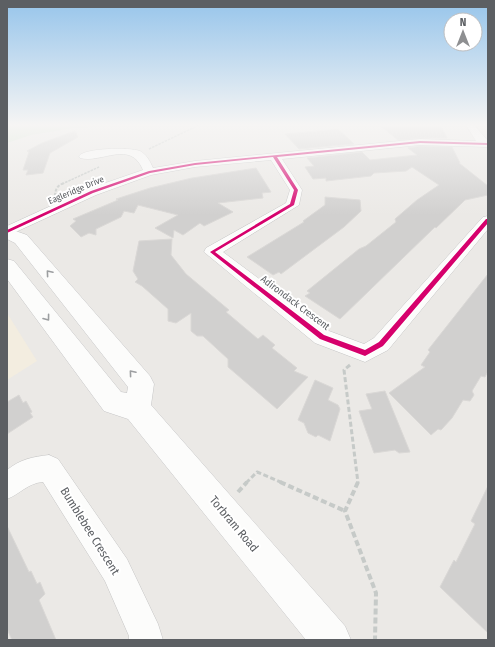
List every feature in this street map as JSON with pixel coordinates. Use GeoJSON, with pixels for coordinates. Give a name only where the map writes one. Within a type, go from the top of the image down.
{"type":"FeatureCollection","features":[{"type":"Feature","properties":{"kind":"main road"},"geometry":{"type":"LineString","coordinates":[[7,232],[21,239],[141,384],[138,409],[114,402],[7,265]]}},
{"type":"Feature","properties":{"kind":"main road","name":"Torbram Road"},"geometry":{"type":"LineString","coordinates":[[138,409],[331,640]]}},
{"type":"Feature","properties":{"kind":"street"},"geometry":{"type":"LineString","coordinates":[[84,156],[97,155]]}},
{"type":"Feature","properties":{"kind":"street"},"geometry":{"type":"LineString","coordinates":[[139,155],[141,156],[149,172]]}},
{"type":"Feature","properties":{"kind":"street","name":"Eagleridge Drive"},"geometry":{"type":"LineString","coordinates":[[7,232],[92,192],[149,172],[195,164],[292,155]]}},
{"type":"Feature","properties":{"kind":"street","name":"Adirondack Crescent"},"geometry":{"type":"LineString","coordinates":[[275,157],[296,190],[292,205],[212,252],[322,337],[365,353]]}},
{"type":"Feature","properties":{"kind":"street"},"geometry":{"type":"LineString","coordinates":[[365,353],[381,344],[488,220]]}},
{"type":"Feature","properties":{"kind":"street","name":"Bumblebee Crescent"},"geometry":{"type":"LineString","coordinates":[[7,486],[28,470],[49,468],[116,570],[146,636],[146,640]]}},
{"type":"Feature","properties":{"kind":"path"},"geometry":{"type":"LineString","coordinates":[[345,511],[358,485],[344,370],[365,353]]}},
{"type":"Feature","properties":{"kind":"path"},"geometry":{"type":"LineString","coordinates":[[222,509],[257,472],[345,511],[376,593],[376,640]]}},
{"type":"Feature","properties":{"kind":"shaded area"},"geometry":{"type":"Polygon","coordinates":[[[7,313],[37,361],[7,380],[7,313]]]}},
{"type":"Feature","properties":{"kind":"building"},"geometry":{"type":"Polygon","coordinates":[[[28,155],[49,155],[43,173],[26,175],[28,170],[23,170],[28,155]]]}},
{"type":"Feature","properties":{"kind":"building"},"geometry":{"type":"Polygon","coordinates":[[[333,155],[365,155],[370,160],[415,155],[456,155],[459,163],[488,186],[488,195],[465,200],[340,319],[305,296],[310,293],[307,291],[359,249],[366,246],[396,222],[395,219],[417,200],[439,185],[412,167],[406,171],[374,173],[371,176],[326,181],[326,178],[313,179],[305,167],[314,166],[307,158],[333,155]]]}},
{"type":"Feature","properties":{"kind":"building"},"geometry":{"type":"Polygon","coordinates":[[[256,168],[271,192],[262,193],[263,198],[218,203],[233,212],[204,226],[200,223],[183,235],[174,230],[173,238],[155,228],[178,215],[138,205],[134,213],[124,211],[121,217],[96,229],[96,235],[89,233],[81,237],[70,226],[76,221],[73,219],[118,200],[116,199],[150,188],[192,178],[256,168]]]}},
{"type":"Feature","properties":{"kind":"building"},"geometry":{"type":"Polygon","coordinates":[[[325,197],[360,200],[361,211],[344,227],[281,274],[279,272],[273,275],[247,257],[304,222],[303,221],[325,205],[325,197]]]}},
{"type":"Feature","properties":{"kind":"building"},"geometry":{"type":"Polygon","coordinates":[[[172,239],[171,255],[186,274],[229,310],[226,312],[258,339],[263,335],[275,345],[272,348],[297,368],[294,371],[308,377],[277,409],[228,367],[228,359],[203,336],[197,336],[191,331],[191,313],[176,323],[168,321],[168,309],[142,286],[135,282],[138,279],[133,271],[139,241],[172,239]]]}},
{"type":"Feature","properties":{"kind":"building"},"geometry":{"type":"Polygon","coordinates":[[[488,274],[488,371],[485,377],[481,376],[472,391],[474,395],[470,401],[463,400],[452,418],[441,430],[438,429],[431,435],[389,393],[425,367],[421,365],[430,352],[428,350],[488,274]]]}},
{"type":"Feature","properties":{"kind":"building"},"geometry":{"type":"Polygon","coordinates":[[[315,380],[333,388],[328,400],[338,405],[340,409],[330,441],[318,435],[316,437],[308,433],[304,423],[298,420],[315,380]]]}},
{"type":"Feature","properties":{"kind":"building"},"geometry":{"type":"Polygon","coordinates":[[[385,391],[410,452],[399,453],[395,450],[374,453],[359,411],[372,409],[366,394],[385,391]]]}},
{"type":"Feature","properties":{"kind":"building"},"geometry":{"type":"Polygon","coordinates":[[[19,395],[23,403],[26,401],[33,417],[7,434],[7,402],[19,395]]]}},
{"type":"Feature","properties":{"kind":"building"},"geometry":{"type":"Polygon","coordinates":[[[488,486],[488,633],[440,587],[454,560],[456,562],[475,524],[471,521],[488,486]]]}},
{"type":"Feature","properties":{"kind":"building"},"geometry":{"type":"Polygon","coordinates":[[[7,526],[29,572],[31,571],[37,584],[40,582],[45,594],[39,600],[56,640],[12,640],[7,629],[7,526]]]}},
{"type":"Feature","properties":{"kind":"cycle path"},"geometry":{"type":"LineString","coordinates":[[7,232],[92,192],[149,172],[195,164],[285,155]]}},
{"type":"Feature","properties":{"kind":"cycle path"},"geometry":{"type":"LineString","coordinates":[[275,157],[296,190],[292,205],[212,252],[322,337],[365,353],[381,344],[488,220]]}}]}
